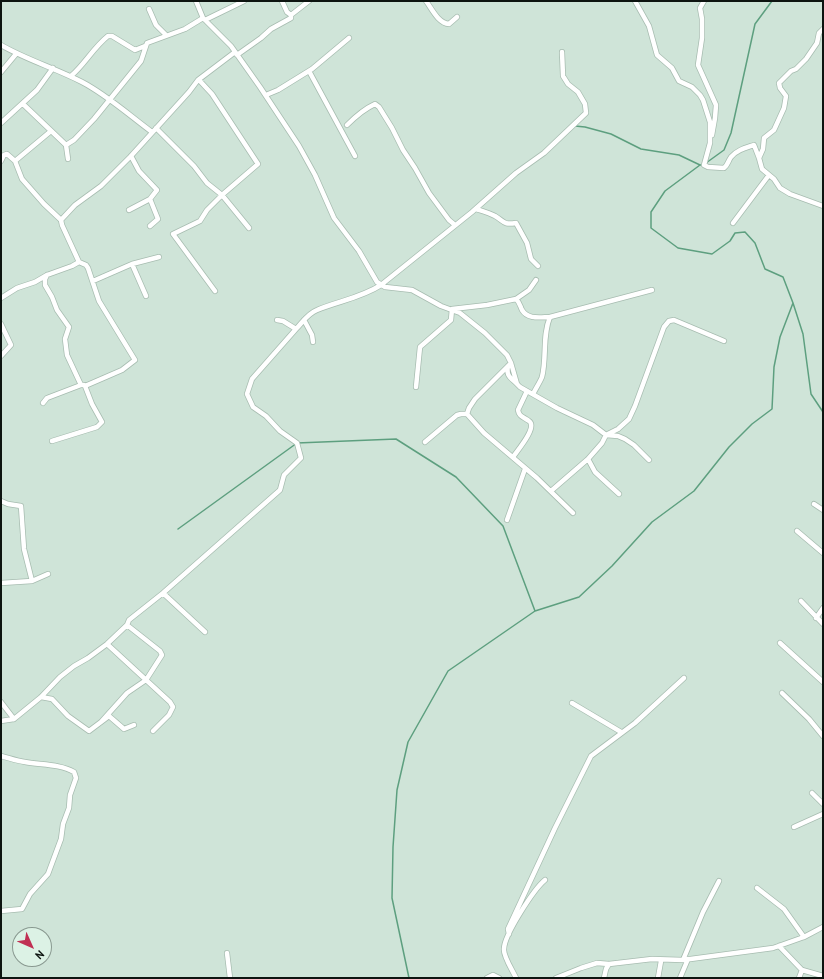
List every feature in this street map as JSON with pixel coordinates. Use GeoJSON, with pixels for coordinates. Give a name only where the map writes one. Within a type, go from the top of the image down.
{"type":"FeatureCollection","features":[{"type":"Feature","properties":{"kind":"street"},"geometry":{"type":"LineString","coordinates":[[196,1],[204,19],[227,42],[266,95],[306,158],[320,184],[334,218],[359,251],[374,278],[381,285],[412,290],[441,306],[460,313],[485,333],[505,353],[517,384],[520,387],[557,408],[593,425],[606,435],[618,436],[625,439],[634,445],[649,460]]}},
{"type":"Feature","properties":{"kind":"street"},"geometry":{"type":"LineString","coordinates":[[70,76],[82,67],[92,50],[108,36],[112,36],[135,50],[145,46],[150,41],[185,28],[242,1]]}},
{"type":"Feature","properties":{"kind":"street"},"geometry":{"type":"LineString","coordinates":[[282,1],[287,12],[291,15]]}},
{"type":"Feature","properties":{"kind":"street"},"geometry":{"type":"LineString","coordinates":[[61,220],[75,205],[102,186],[199,80],[261,38],[270,29],[291,18],[291,15],[309,1]]}},
{"type":"Feature","properties":{"kind":"street"},"geometry":{"type":"LineString","coordinates":[[426,1],[444,23],[449,24],[457,17]]}},
{"type":"Feature","properties":{"kind":"street"},"geometry":{"type":"LineString","coordinates":[[635,1],[649,26],[657,55],[672,68],[679,81],[692,87],[703,100],[710,119],[709,148],[704,165],[708,167],[724,168],[736,152],[754,145],[762,169],[776,181],[780,188],[790,194],[823,206]]}},
{"type":"Feature","properties":{"kind":"street"},"geometry":{"type":"LineString","coordinates":[[704,1],[700,8],[702,19],[702,38],[698,65],[716,105],[716,118],[713,133],[710,138]]}},
{"type":"Feature","properties":{"kind":"street"},"geometry":{"type":"LineString","coordinates":[[149,9],[156,25],[166,35]]}},
{"type":"Feature","properties":{"kind":"street"},"geometry":{"type":"LineString","coordinates":[[759,158],[763,148],[764,138],[774,130],[786,101],[786,96],[780,88],[779,83],[785,76],[802,64],[817,43],[819,33],[823,29]]}},
{"type":"Feature","properties":{"kind":"street"},"geometry":{"type":"LineString","coordinates":[[266,95],[278,90],[309,71],[349,38]]}},
{"type":"Feature","properties":{"kind":"street"},"geometry":{"type":"LineString","coordinates":[[1,45],[16,54],[53,68],[93,88],[154,130],[194,166],[249,228]]}},
{"type":"Feature","properties":{"kind":"street"},"geometry":{"type":"LineString","coordinates":[[66,145],[74,140],[94,119],[141,61],[145,46]]}},
{"type":"Feature","properties":{"kind":"street"},"geometry":{"type":"LineString","coordinates":[[1,721],[14,718],[41,697],[54,683],[70,670],[106,644],[127,625],[129,620],[163,593],[280,490],[284,475],[301,458],[297,443],[280,430],[266,416],[253,407],[247,394],[252,379],[304,320],[316,311],[366,294],[381,285],[476,209],[516,173],[544,153],[586,113],[585,104],[578,92],[568,84],[563,76],[562,52]]}},
{"type":"Feature","properties":{"kind":"street"},"geometry":{"type":"LineString","coordinates":[[1,72],[16,54]]}},
{"type":"Feature","properties":{"kind":"street"},"geometry":{"type":"LineString","coordinates":[[1,123],[37,90],[53,68]]}},
{"type":"Feature","properties":{"kind":"street"},"geometry":{"type":"LineString","coordinates":[[309,71],[355,156]]}},
{"type":"Feature","properties":{"kind":"street"},"geometry":{"type":"LineString","coordinates":[[199,80],[212,94],[258,164],[207,210],[200,221],[173,234],[215,291]]}},
{"type":"Feature","properties":{"kind":"street"},"geometry":{"type":"LineString","coordinates":[[22,104],[66,145],[68,159]]}},
{"type":"Feature","properties":{"kind":"street"},"geometry":{"type":"LineString","coordinates":[[347,126],[354,118],[375,104],[379,107],[429,193],[449,220],[455,225]]}},
{"type":"Feature","properties":{"kind":"street"},"geometry":{"type":"LineString","coordinates":[[15,161],[51,131]]}},
{"type":"Feature","properties":{"kind":"street"},"geometry":{"type":"LineString","coordinates":[[1,161],[4,156],[8,154],[15,161],[22,179],[44,204],[61,220],[79,262],[86,265],[88,268],[99,301],[135,360],[122,370],[47,398],[43,403]]}},
{"type":"Feature","properties":{"kind":"street"},"geometry":{"type":"LineString","coordinates":[[129,210],[150,199],[157,190],[139,172],[131,156]]}},
{"type":"Feature","properties":{"kind":"street"},"geometry":{"type":"LineString","coordinates":[[733,222],[769,175]]}},
{"type":"Feature","properties":{"kind":"street"},"geometry":{"type":"LineString","coordinates":[[150,199],[158,219],[150,226]]}},
{"type":"Feature","properties":{"kind":"street"},"geometry":{"type":"LineString","coordinates":[[476,209],[495,216],[508,225],[516,223],[529,249],[531,259],[538,266]]}},
{"type":"Feature","properties":{"kind":"street"},"geometry":{"type":"LineString","coordinates":[[93,281],[132,264],[159,257]]}},
{"type":"Feature","properties":{"kind":"street"},"geometry":{"type":"LineString","coordinates":[[1,298],[17,288],[79,262]]}},
{"type":"Feature","properties":{"kind":"street"},"geometry":{"type":"LineString","coordinates":[[132,264],[146,296]]}},
{"type":"Feature","properties":{"kind":"street"},"geometry":{"type":"LineString","coordinates":[[47,275],[45,285],[57,310],[69,327],[65,339],[67,355],[102,422],[97,427],[52,441]]}},
{"type":"Feature","properties":{"kind":"street"},"geometry":{"type":"LineString","coordinates":[[452,310],[516,299],[529,290],[536,280]]}},
{"type":"Feature","properties":{"kind":"street"},"geometry":{"type":"LineString","coordinates":[[516,299],[525,314],[531,317],[550,317],[652,290]]}},
{"type":"Feature","properties":{"kind":"street"},"geometry":{"type":"LineString","coordinates":[[416,386],[420,346],[451,320],[452,310]]}},
{"type":"Feature","properties":{"kind":"street"},"geometry":{"type":"LineString","coordinates":[[533,394],[542,377],[545,358],[546,326],[550,317]]}},
{"type":"Feature","properties":{"kind":"street"},"geometry":{"type":"LineString","coordinates":[[277,320],[283,321],[296,328]]}},
{"type":"Feature","properties":{"kind":"street"},"geometry":{"type":"LineString","coordinates":[[304,320],[312,335],[313,342]]}},
{"type":"Feature","properties":{"kind":"street"},"geometry":{"type":"LineString","coordinates":[[551,491],[588,459],[602,443],[606,435],[618,429],[629,419],[664,327],[668,321],[674,320],[724,341]]}},
{"type":"Feature","properties":{"kind":"street"},"geometry":{"type":"LineString","coordinates":[[1,324],[11,345],[1,356]]}},
{"type":"Feature","properties":{"kind":"street"},"geometry":{"type":"LineString","coordinates":[[467,414],[475,399],[510,364]]}},
{"type":"Feature","properties":{"kind":"street"},"geometry":{"type":"LineString","coordinates":[[513,457],[525,442],[531,429],[531,422],[521,416],[518,410],[528,391]]}},
{"type":"Feature","properties":{"kind":"street"},"geometry":{"type":"LineString","coordinates":[[425,442],[457,415],[467,414],[484,432],[551,491],[573,513]]}},
{"type":"Feature","properties":{"kind":"street"},"geometry":{"type":"LineString","coordinates":[[588,459],[595,472],[619,494]]}},
{"type":"Feature","properties":{"kind":"street"},"geometry":{"type":"LineString","coordinates":[[507,520],[525,469]]}},
{"type":"Feature","properties":{"kind":"street"},"geometry":{"type":"LineString","coordinates":[[1,501],[8,504],[21,506],[24,549],[32,581]]}},
{"type":"Feature","properties":{"kind":"street"},"geometry":{"type":"LineString","coordinates":[[814,504],[823,510]]}},
{"type":"Feature","properties":{"kind":"street"},"geometry":{"type":"LineString","coordinates":[[797,531],[823,553]]}},
{"type":"Feature","properties":{"kind":"street"},"geometry":{"type":"LineString","coordinates":[[1,583],[32,581],[48,574]]}},
{"type":"Feature","properties":{"kind":"street"},"geometry":{"type":"LineString","coordinates":[[163,593],[205,632]]}},
{"type":"Feature","properties":{"kind":"street"},"geometry":{"type":"LineString","coordinates":[[801,601],[823,624]]}},
{"type":"Feature","properties":{"kind":"street"},"geometry":{"type":"LineString","coordinates":[[816,618],[823,608]]}},
{"type":"Feature","properties":{"kind":"street"},"geometry":{"type":"LineString","coordinates":[[101,722],[126,693],[146,680],[162,654],[127,625]]}},
{"type":"Feature","properties":{"kind":"street"},"geometry":{"type":"LineString","coordinates":[[780,643],[823,682]]}},
{"type":"Feature","properties":{"kind":"street"},"geometry":{"type":"LineString","coordinates":[[106,644],[170,702],[173,707],[169,715],[153,731]]}},
{"type":"Feature","properties":{"kind":"street"},"geometry":{"type":"LineString","coordinates":[[509,934],[508,929],[591,756],[635,722],[684,678]]}},
{"type":"Feature","properties":{"kind":"street"},"geometry":{"type":"LineString","coordinates":[[782,693],[809,719],[823,736]]}},
{"type":"Feature","properties":{"kind":"street"},"geometry":{"type":"LineString","coordinates":[[41,697],[52,698],[72,719],[89,731],[109,716],[124,729],[134,724]]}},
{"type":"Feature","properties":{"kind":"street"},"geometry":{"type":"LineString","coordinates":[[1,702],[14,718]]}},
{"type":"Feature","properties":{"kind":"street"},"geometry":{"type":"LineString","coordinates":[[572,703],[621,732]]}},
{"type":"Feature","properties":{"kind":"street"},"geometry":{"type":"LineString","coordinates":[[1,756],[23,762],[71,770],[76,774],[70,795],[69,808],[63,824],[62,839],[48,874],[30,894],[22,909],[1,911]]}},
{"type":"Feature","properties":{"kind":"street"},"geometry":{"type":"LineString","coordinates":[[812,792],[823,804]]}},
{"type":"Feature","properties":{"kind":"street"},"geometry":{"type":"LineString","coordinates":[[794,827],[823,814]]}},
{"type":"Feature","properties":{"kind":"street"},"geometry":{"type":"LineString","coordinates":[[516,978],[503,951],[511,928],[536,889],[545,880]]}},
{"type":"Feature","properties":{"kind":"street"},"geometry":{"type":"LineString","coordinates":[[680,978],[703,912],[719,882]]}},
{"type":"Feature","properties":{"kind":"street"},"geometry":{"type":"LineString","coordinates":[[757,888],[784,909],[804,937]]}},
{"type":"Feature","properties":{"kind":"street"},"geometry":{"type":"LineString","coordinates":[[556,978],[597,963],[609,964],[652,959],[661,961],[686,960],[779,946],[804,937],[823,927]]}},
{"type":"Feature","properties":{"kind":"street"},"geometry":{"type":"LineString","coordinates":[[779,946],[802,970],[823,976]]}},
{"type":"Feature","properties":{"kind":"street"},"geometry":{"type":"LineString","coordinates":[[227,953],[230,978]]}},
{"type":"Feature","properties":{"kind":"street"},"geometry":{"type":"LineString","coordinates":[[658,978],[661,961]]}},
{"type":"Feature","properties":{"kind":"street"},"geometry":{"type":"LineString","coordinates":[[604,978],[609,964]]}},
{"type":"Feature","properties":{"kind":"street"},"geometry":{"type":"LineString","coordinates":[[799,978],[802,970]]}},
{"type":"Feature","properties":{"kind":"street"},"geometry":{"type":"LineString","coordinates":[[487,978],[493,975],[499,978]]}},
{"type":"Feature","properties":{"kind":"waterway"},"geometry":{"type":"LineString","coordinates":[[706,163],[724,150],[731,133],[755,24],[772,1]]}},
{"type":"Feature","properties":{"kind":"waterway"},"geometry":{"type":"LineString","coordinates":[[575,126],[611,134],[641,149],[679,155],[700,165]]}},
{"type":"Feature","properties":{"kind":"waterway"},"geometry":{"type":"LineString","coordinates":[[703,165],[700,165],[665,191],[651,212],[651,228],[678,248],[712,254],[730,241],[735,233],[745,232],[755,243],[765,269],[783,277],[803,334],[811,394],[823,412]]}},
{"type":"Feature","properties":{"kind":"waterway"},"geometry":{"type":"LineString","coordinates":[[409,978],[392,898],[393,847],[397,790],[408,742],[448,671],[535,611],[579,597],[612,566],[652,522],[694,491],[729,447],[752,424],[772,409],[774,367],[780,337],[793,303]]}},
{"type":"Feature","properties":{"kind":"waterway"},"geometry":{"type":"LineString","coordinates":[[178,529],[297,443],[396,439],[456,477],[503,526],[535,611]]}}]}
